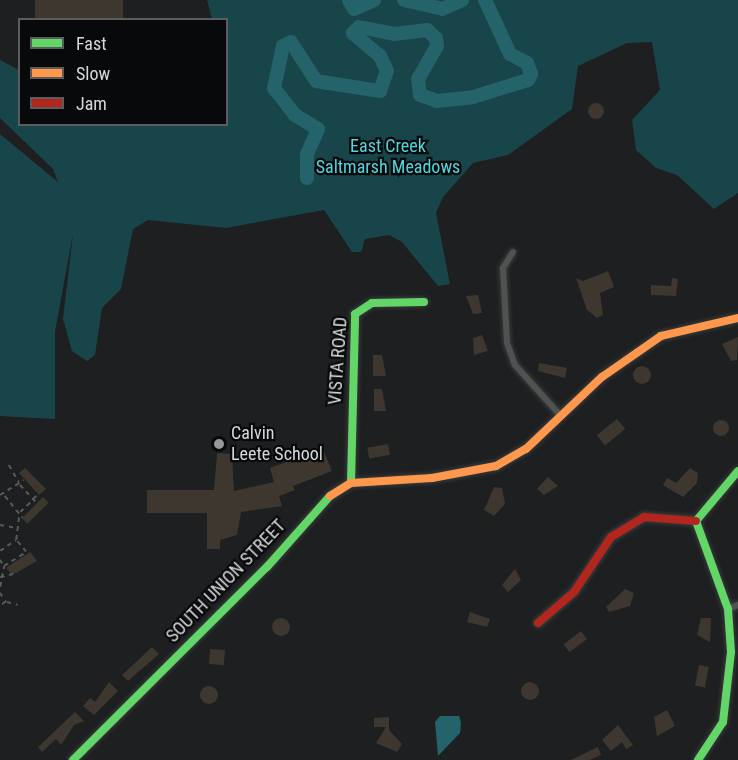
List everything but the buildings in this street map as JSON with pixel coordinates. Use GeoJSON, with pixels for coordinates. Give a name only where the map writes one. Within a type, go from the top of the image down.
{"type":"FeatureCollection","features":[{"type":"Feature","properties":{"kind":"street"},"geometry":{"type":"LineString","coordinates":[[513,252],[503,268],[507,343],[515,365],[561,416]]}},
{"type":"Feature","properties":{"kind":"street","name":"VISTA ROAD"},"geometry":{"type":"LineString","coordinates":[[351,483],[355,314],[372,303],[424,302]]}},
{"type":"Feature","properties":{"kind":"street","name":"SOUTH UNION STREET"},"geometry":{"type":"LineString","coordinates":[[73,760],[267,567],[325,499],[351,483],[432,478],[496,466],[526,449],[602,377],[661,336],[738,318]]}},
{"type":"Feature","properties":{"kind":"street"},"geometry":{"type":"LineString","coordinates":[[696,521],[738,471]]}},
{"type":"Feature","properties":{"kind":"street"},"geometry":{"type":"LineString","coordinates":[[538,623],[574,592],[611,537],[644,517],[696,521]]}},
{"type":"Feature","properties":{"kind":"street"},"geometry":{"type":"LineString","coordinates":[[696,521],[728,609],[729,695],[723,722],[698,760]]}},
{"type":"Feature","properties":{"kind":"street"},"geometry":{"type":"LineString","coordinates":[[728,609],[738,605]]}},
{"type":"Feature","properties":{"kind":"path"},"geometry":{"type":"LineString","coordinates":[[9,465],[19,484],[36,502]]}},
{"type":"Feature","properties":{"kind":"path"},"geometry":{"type":"LineString","coordinates":[[23,518],[2,496],[24,480]]}},
{"type":"Feature","properties":{"kind":"path"},"geometry":{"type":"LineString","coordinates":[[0,551],[16,540],[19,514],[38,494]]}},
{"type":"Feature","properties":{"kind":"path"},"geometry":{"type":"LineString","coordinates":[[0,525],[18,528]]}},
{"type":"Feature","properties":{"kind":"path"},"geometry":{"type":"LineString","coordinates":[[0,587],[4,566],[26,552],[16,540]]}},
{"type":"Feature","properties":{"kind":"path"},"geometry":{"type":"LineString","coordinates":[[0,560],[4,566]]}},
{"type":"Feature","properties":{"kind":"path"},"geometry":{"type":"LineString","coordinates":[[1,577],[18,573]]}},
{"type":"Feature","properties":{"kind":"path"},"geometry":{"type":"LineString","coordinates":[[0,593],[6,602],[12,606],[18,605]]}},
{"type":"Feature","properties":{"kind":"path"},"geometry":{"type":"LineString","coordinates":[[0,606],[6,602]]}},
{"type":"Feature","properties":{"kind":"green space","name":"East Creek Saltmarsh Meadows"},"geometry":{"type":"Polygon","coordinates":[[[207,0],[738,0],[738,193],[714,209],[677,175],[656,168],[636,150],[632,120],[660,90],[652,42],[627,43],[578,66],[572,109],[508,155],[473,163],[443,197],[436,213],[450,284],[438,286],[402,242],[389,235],[365,239],[361,252],[352,252],[324,210],[226,228],[148,220],[133,229],[121,289],[102,308],[95,355],[87,361],[72,351],[63,319],[73,234],[55,332],[55,419],[0,416],[0,134],[58,182],[53,169],[0,118],[0,60],[18,69],[18,126],[228,126],[228,18],[212,18],[207,0]]]}},
{"type":"Feature","properties":{"kind":"shaded area"},"geometry":{"type":"Polygon","coordinates":[[[440,716],[459,716],[461,723],[460,733],[438,756],[435,722],[440,716]]]}},
{"type":"Feature","properties":{"kind":"waterway"},"geometry":{"type":"LineString","coordinates":[[349,0],[354,9],[374,0]]}},
{"type":"Feature","properties":{"kind":"waterway"},"geometry":{"type":"LineString","coordinates":[[404,0],[442,9],[462,0]]}},
{"type":"Feature","properties":{"kind":"waterway"},"geometry":{"type":"LineString","coordinates":[[307,178],[307,154],[318,129],[295,115],[274,88],[283,46],[291,42],[316,81],[380,91],[387,71],[380,56],[353,33],[359,27],[394,34],[427,30],[436,38],[437,46],[418,79],[420,95],[437,101],[473,97],[528,80],[531,74],[527,63],[510,54],[485,0]]}},
{"type":"Feature","properties":{"kind":"traffic: fast"},"geometry":{"type":"LineString","coordinates":[[351,483],[355,314],[372,303],[424,302]]}},
{"type":"Feature","properties":{"kind":"traffic: fast"},"geometry":{"type":"LineString","coordinates":[[698,760],[723,722],[731,652],[728,609],[696,521],[738,471]]}},
{"type":"Feature","properties":{"kind":"traffic: fast"},"geometry":{"type":"LineString","coordinates":[[73,760],[267,567],[330,496]]}},
{"type":"Feature","properties":{"kind":"traffic: slow"},"geometry":{"type":"LineString","coordinates":[[330,496],[351,483],[432,478],[496,466],[526,449],[602,377],[661,336],[738,318]]}},
{"type":"Feature","properties":{"kind":"traffic: jam"},"geometry":{"type":"LineString","coordinates":[[538,623],[574,592],[611,537],[644,517],[696,521]]}},
{"type":"Feature","properties":{"kind":"place","name":"Calvin Leete School"},"geometry":{"type":"Point","coordinates":[219,444]}}]}
